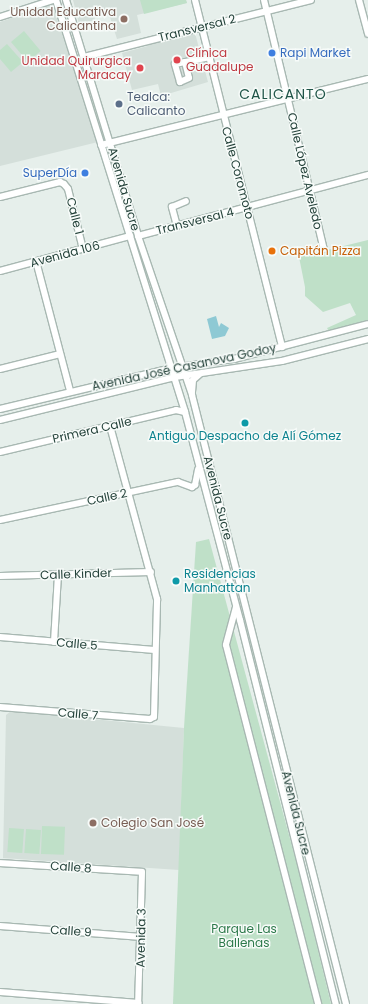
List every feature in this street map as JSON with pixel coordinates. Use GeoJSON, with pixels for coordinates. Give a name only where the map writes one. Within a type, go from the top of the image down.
{"type":"FeatureCollection","features":[{"type":"Feature","properties":{"kind":"street"},"geometry":{"type":"LineString","coordinates":[[0,16],[55,0]]}},
{"type":"Feature","properties":{"kind":"street","name":"Avenida Sucre"},"geometry":{"type":"LineString","coordinates":[[55,0],[185,412],[198,467],[236,606],[336,1004]]}},
{"type":"Feature","properties":{"kind":"street","name":"Avenida Sucre"},"geometry":{"type":"LineString","coordinates":[[66,0],[138,236],[192,395],[346,1004]]}},
{"type":"Feature","properties":{"kind":"street","name":"Calle Coromoto"},"geometry":{"type":"LineString","coordinates":[[195,0],[210,57],[222,115],[282,347]]}},
{"type":"Feature","properties":{"kind":"street","name":"Calle López Aveledo"},"geometry":{"type":"LineString","coordinates":[[264,0],[324,249]]}},
{"type":"Feature","properties":{"kind":"street","name":"Transversal 2"},"geometry":{"type":"LineString","coordinates":[[84,57],[311,0]]}},
{"type":"Feature","properties":{"kind":"street"},"geometry":{"type":"LineString","coordinates":[[359,0],[368,34]]}},
{"type":"Feature","properties":{"kind":"street"},"geometry":{"type":"LineString","coordinates":[[185,62],[210,57]]}},
{"type":"Feature","properties":{"kind":"street"},"geometry":{"type":"LineString","coordinates":[[101,145],[368,79]]}},
{"type":"Feature","properties":{"kind":"street","name":"Transversal 4"},"geometry":{"type":"LineString","coordinates":[[138,236],[247,208],[310,189],[368,175]]}},
{"type":"Feature","properties":{"kind":"street","name":"Calle 1"},"geometry":{"type":"LineString","coordinates":[[0,197],[60,182],[64,184],[68,189],[83,249]]}},
{"type":"Feature","properties":{"kind":"street"},"geometry":{"type":"LineString","coordinates":[[177,226],[172,207],[186,200]]}},
{"type":"Feature","properties":{"kind":"street","name":"Avenida 106"},"geometry":{"type":"LineString","coordinates":[[0,271],[130,236]]}},
{"type":"Feature","properties":{"kind":"street"},"geometry":{"type":"LineString","coordinates":[[36,261],[70,391]]}},
{"type":"Feature","properties":{"kind":"street","name":"Avenida José Casanova Godoy"},"geometry":{"type":"LineString","coordinates":[[0,409],[70,391],[172,368],[234,359],[368,324]]}},
{"type":"Feature","properties":{"kind":"street","name":"Avenida José Casanova Godoy"},"geometry":{"type":"LineString","coordinates":[[0,420],[174,377],[282,361],[368,339]]}},
{"type":"Feature","properties":{"kind":"street"},"geometry":{"type":"LineString","coordinates":[[0,368],[60,354]]}},
{"type":"Feature","properties":{"kind":"street"},"geometry":{"type":"LineString","coordinates":[[192,395],[193,380],[203,372]]}},
{"type":"Feature","properties":{"kind":"street","name":"Primera Calle"},"geometry":{"type":"LineString","coordinates":[[0,452],[176,410],[185,412]]}},
{"type":"Feature","properties":{"kind":"street"},"geometry":{"type":"LineString","coordinates":[[110,426],[152,572],[157,598],[154,650]]}},
{"type":"Feature","properties":{"kind":"street","name":"Calle 2"},"geometry":{"type":"LineString","coordinates":[[0,520],[178,482],[192,487],[195,485],[198,467]]}},
{"type":"Feature","properties":{"kind":"street","name":"Calle Kinder"},"geometry":{"type":"LineString","coordinates":[[0,576],[152,572]]}},
{"type":"Feature","properties":{"kind":"street"},"geometry":{"type":"LineString","coordinates":[[54,642],[58,575]]}},
{"type":"Feature","properties":{"kind":"street","name":"Avenida Sucre"},"geometry":{"type":"LineString","coordinates":[[236,606],[226,645],[318,1004]]}},
{"type":"Feature","properties":{"kind":"street","name":"Calle 5"},"geometry":{"type":"LineString","coordinates":[[0,637],[154,650]]}},
{"type":"Feature","properties":{"kind":"street","name":"Calle 7"},"geometry":{"type":"LineString","coordinates":[[0,707],[150,719],[154,717],[154,650]]}},
{"type":"Feature","properties":{"kind":"street"},"geometry":{"type":"LineString","coordinates":[[250,662],[258,660]]}},
{"type":"Feature","properties":{"kind":"street","name":"Calle 8"},"geometry":{"type":"LineString","coordinates":[[0,863],[142,872]]}},
{"type":"Feature","properties":{"kind":"street","name":"Avenida 3"},"geometry":{"type":"LineString","coordinates":[[138,1003],[142,936],[142,872]]}},
{"type":"Feature","properties":{"kind":"street","name":"Calle 9"},"geometry":{"type":"LineString","coordinates":[[0,926],[142,936]]}},
{"type":"Feature","properties":{"kind":"street"},"geometry":{"type":"LineString","coordinates":[[0,992],[138,1003]]}},
{"type":"Feature","properties":{"kind":"shaded area","name":"Unidad Educativa Calicantina"},"geometry":{"type":"Polygon","coordinates":[[[73,0],[186,0],[187,3],[137,15],[141,33],[117,39],[108,11],[94,15],[95,20],[79,24],[73,0]]]}},
{"type":"Feature","properties":{"kind":"shaded area"},"geometry":{"type":"Polygon","coordinates":[[[52,4],[98,142],[0,166],[0,22],[52,4]]]}},
{"type":"Feature","properties":{"kind":"shaded area","name":"Clínica Guadalupe"},"geometry":{"type":"Polygon","coordinates":[[[183,33],[184,36],[195,33],[208,82],[161,96],[158,84],[132,90],[122,53],[148,46],[148,44],[161,39],[162,42],[171,39],[170,36],[183,33]]]}},
{"type":"Feature","properties":{"kind":"shaded area","name":"Colegio San José"},"geometry":{"type":"Polygon","coordinates":[[[11,711],[184,728],[179,870],[3,858],[6,715],[11,711]]]}},
{"type":"Feature","properties":{"kind":"green space"},"geometry":{"type":"Polygon","coordinates":[[[140,0],[186,0],[187,3],[144,14],[140,0]]]}},
{"type":"Feature","properties":{"kind":"green space"},"geometry":{"type":"Polygon","coordinates":[[[24,31],[41,51],[28,62],[11,42],[24,31]]]}},
{"type":"Feature","properties":{"kind":"green space"},"geometry":{"type":"Polygon","coordinates":[[[7,44],[23,62],[11,72],[0,59],[0,50],[7,44]]]}},
{"type":"Feature","properties":{"kind":"green space"},"geometry":{"type":"Polygon","coordinates":[[[368,240],[368,326],[331,335],[327,328],[356,315],[350,303],[323,312],[305,296],[305,287],[299,257],[368,240]]]}},
{"type":"Feature","properties":{"kind":"green space","name":"Parque Las Ballenas"},"geometry":{"type":"Polygon","coordinates":[[[209,539],[299,872],[331,1004],[173,1004],[184,728],[196,542],[209,539]]]}},
{"type":"Feature","properties":{"kind":"green space"},"geometry":{"type":"Polygon","coordinates":[[[42,826],[65,827],[64,855],[41,854],[42,826]]]}},
{"type":"Feature","properties":{"kind":"green space"},"geometry":{"type":"Polygon","coordinates":[[[9,828],[24,829],[22,853],[7,852],[9,828]]]}},
{"type":"Feature","properties":{"kind":"green space"},"geometry":{"type":"Polygon","coordinates":[[[26,829],[41,830],[39,854],[24,853],[26,829]]]}},
{"type":"Feature","properties":{"kind":"water"},"geometry":{"type":"Polygon","coordinates":[[[216,316],[219,327],[221,323],[229,328],[225,336],[212,339],[207,319],[216,316]]]}},
{"type":"Feature","properties":{"kind":"place","name":"Unidad Educativa Calicantina"},"geometry":{"type":"Point","coordinates":[124,19]}},
{"type":"Feature","properties":{"kind":"place","name":"Rapi Market"},"geometry":{"type":"Point","coordinates":[272,53]}},
{"type":"Feature","properties":{"kind":"place","name":"Clínica Guadalupe"},"geometry":{"type":"Point","coordinates":[177,60]}},
{"type":"Feature","properties":{"kind":"place","name":"Unidad Quirurgica Maracay"},"geometry":{"type":"Point","coordinates":[140,68]}},
{"type":"Feature","properties":{"kind":"place","name":"Tealca: Calicanto"},"geometry":{"type":"Point","coordinates":[119,104]}},
{"type":"Feature","properties":{"kind":"place","name":"SuperDía"},"geometry":{"type":"Point","coordinates":[85,173]}},
{"type":"Feature","properties":{"kind":"place","name":"Capitán Pizza"},"geometry":{"type":"Point","coordinates":[272,251]}},
{"type":"Feature","properties":{"kind":"place","name":"Antiguo Despacho de Alí Gómez"},"geometry":{"type":"Point","coordinates":[245,423]}},
{"type":"Feature","properties":{"kind":"place","name":"Residencias Manhattan"},"geometry":{"type":"Point","coordinates":[176,581]}},
{"type":"Feature","properties":{"kind":"place","name":"Colegio San José"},"geometry":{"type":"Point","coordinates":[93,823]}},
{"type":"Feature","properties":{"kind":"district","name":"CALICANTO"},"geometry":{"type":"Point","coordinates":[283,94]}}]}
